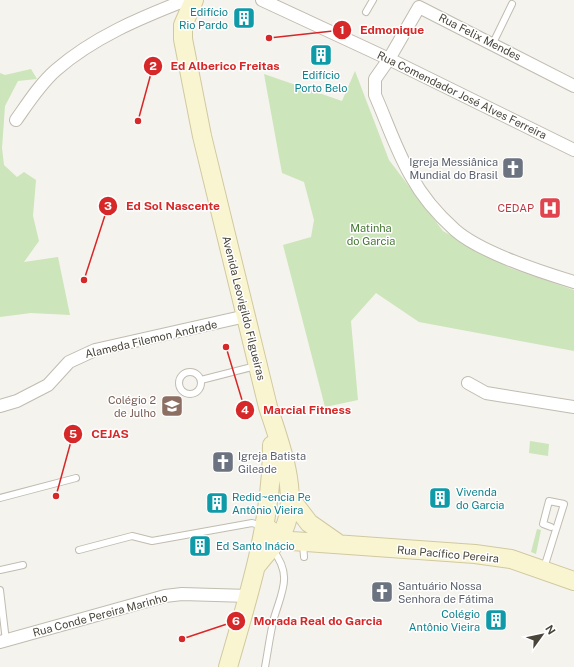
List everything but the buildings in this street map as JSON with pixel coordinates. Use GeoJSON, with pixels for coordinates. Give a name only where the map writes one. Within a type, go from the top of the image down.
{"type":"FeatureCollection","features":[{"type":"Feature","properties":{"kind":"main road","name":"Avenida Leovigildo Filgueiras"},"geometry":{"type":"LineString","coordinates":[[194,0],[183,25],[183,39],[202,136],[268,407],[280,444],[290,498],[290,512],[286,525],[258,564]]}},
{"type":"Feature","properties":{"kind":"main road","name":"Avenida Leovigildo Filgueiras"},"geometry":{"type":"LineString","coordinates":[[228,667],[258,564],[265,526],[272,468],[272,445],[268,407]]}},
{"type":"Feature","properties":{"kind":"main road","name":"Rua Pacífico Pereira"},"geometry":{"type":"LineString","coordinates":[[290,498],[309,524],[343,546]]}},
{"type":"Feature","properties":{"kind":"main road","name":"Rua Pacífico Pereira"},"geometry":{"type":"LineString","coordinates":[[265,526],[275,542],[303,550],[343,546],[475,554],[511,559],[543,572],[574,581]]}},
{"type":"Feature","properties":{"kind":"street"},"geometry":{"type":"LineString","coordinates":[[16,120],[41,86],[56,70],[89,44],[139,19],[186,0]]}},
{"type":"Feature","properties":{"kind":"street","name":"Rua Comendador José Alves Ferreira"},"geometry":{"type":"LineString","coordinates":[[262,0],[389,59],[574,150]]}},
{"type":"Feature","properties":{"kind":"street","name":"Rua Felix Mendes"},"geometry":{"type":"LineString","coordinates":[[389,59],[419,6],[574,86]]}},
{"type":"Feature","properties":{"kind":"street"},"geometry":{"type":"LineString","coordinates":[[389,59],[375,78],[376,95],[399,153],[428,202],[456,230],[473,242],[525,266],[574,282]]}},
{"type":"Feature","properties":{"kind":"street","name":"Alameda Filemon Andrade"},"geometry":{"type":"LineString","coordinates":[[0,406],[34,393],[48,385],[69,362],[90,352],[246,316]]}},
{"type":"Feature","properties":{"kind":"street"},"geometry":{"type":"LineString","coordinates":[[468,383],[486,393],[574,407]]}},
{"type":"Feature","properties":{"kind":"street","name":"Rua Conde Pereira Marinho"},"geometry":{"type":"LineString","coordinates":[[3,642],[165,596],[182,594],[249,596]]}},
{"type":"Feature","properties":{"kind":"lane"},"geometry":{"type":"LineString","coordinates":[[366,12],[373,0]]}},
{"type":"Feature","properties":{"kind":"lane"},"geometry":{"type":"LineString","coordinates":[[493,43],[512,4]]}},
{"type":"Feature","properties":{"kind":"lane"},"geometry":{"type":"LineString","coordinates":[[201,380],[258,366]]}},
{"type":"Feature","properties":{"kind":"lane"},"geometry":{"type":"LineString","coordinates":[[0,498],[76,478]]}},
{"type":"Feature","properties":{"kind":"lane"},"geometry":{"type":"LineString","coordinates":[[543,572],[564,504],[549,500],[543,524],[551,527]]}},
{"type":"Feature","properties":{"kind":"lane"},"geometry":{"type":"LineString","coordinates":[[79,550],[132,536],[152,541],[252,523],[265,526]]}},
{"type":"Feature","properties":{"kind":"lane"},"geometry":{"type":"LineString","coordinates":[[265,667],[274,619],[284,590],[284,579],[275,542]]}},
{"type":"Feature","properties":{"kind":"lane"},"geometry":{"type":"LineString","coordinates":[[0,570],[23,565]]}},
{"type":"Feature","properties":{"kind":"lane"},"geometry":{"type":"LineString","coordinates":[[0,590],[3,642]]}},
{"type":"Feature","properties":{"kind":"green space"},"geometry":{"type":"Polygon","coordinates":[[[31,69],[37,79],[18,81],[5,106],[2,148],[4,165],[17,177],[24,172],[36,180],[33,216],[39,241],[24,262],[58,257],[70,315],[31,313],[0,317],[0,73],[5,75],[31,69]]]}},
{"type":"Feature","properties":{"kind":"green space","name":"Matinha do Garcia"},"geometry":{"type":"Polygon","coordinates":[[[355,71],[389,160],[443,231],[510,268],[574,290],[574,351],[419,322],[376,293],[351,321],[358,400],[325,407],[283,245],[311,237],[314,220],[304,182],[282,173],[264,74],[342,101],[355,71]]]}},
{"type":"Feature","properties":{"kind":"green space"},"geometry":{"type":"Polygon","coordinates":[[[530,441],[549,444],[548,456],[529,453],[530,441]]]}},
{"type":"Feature","properties":{"kind":"green space"},"geometry":{"type":"Polygon","coordinates":[[[537,529],[541,530],[536,554],[531,552],[537,529]]]}},
{"type":"Feature","properties":{"kind":"place","name":"Edifício Rio Pardo"},"geometry":{"type":"Point","coordinates":[244,18]}},
{"type":"Feature","properties":{"kind":"place","name":"Edmonique"},"geometry":{"type":"Point","coordinates":[269,38]}},
{"type":"Feature","properties":{"kind":"place","name":"Edifício Porto Belo"},"geometry":{"type":"Point","coordinates":[321,55]}},
{"type":"Feature","properties":{"kind":"place","name":"Ed Alberico Freitas"},"geometry":{"type":"Point","coordinates":[138,121]}},
{"type":"Feature","properties":{"kind":"place","name":"Igreja Messiânica Mundial do Brasil"},"geometry":{"type":"Point","coordinates":[513,168]}},
{"type":"Feature","properties":{"kind":"place","name":"CEDAP"},"geometry":{"type":"Point","coordinates":[550,208]}},
{"type":"Feature","properties":{"kind":"place","name":"Ed Sol Nascente"},"geometry":{"type":"Point","coordinates":[84,280]}},
{"type":"Feature","properties":{"kind":"place","name":"Marcial Fitness"},"geometry":{"type":"Point","coordinates":[226,347]}},
{"type":"Feature","properties":{"kind":"place","name":"Colégio 2 de Julho"},"geometry":{"type":"Point","coordinates":[172,406]}},
{"type":"Feature","properties":{"kind":"place","name":"Igreja Batista Gileade"},"geometry":{"type":"Point","coordinates":[223,462]}},
{"type":"Feature","properties":{"kind":"place","name":"CEJAS"},"geometry":{"type":"Point","coordinates":[56,496]}},
{"type":"Feature","properties":{"kind":"place","name":"Vivenda do Garcia"},"geometry":{"type":"Point","coordinates":[440,498]}},
{"type":"Feature","properties":{"kind":"place","name":"Redid~encia Pe Antônio Vieira"},"geometry":{"type":"Point","coordinates":[217,503]}},
{"type":"Feature","properties":{"kind":"place","name":"Ed Santo Inácio"},"geometry":{"type":"Point","coordinates":[200,546]}},
{"type":"Feature","properties":{"kind":"place","name":"Santuário Nossa Senhora de Fátima"},"geometry":{"type":"Point","coordinates":[382,592]}},
{"type":"Feature","properties":{"kind":"place","name":"Colégio Antônio Vieira"},"geometry":{"type":"Point","coordinates":[496,620]}},
{"type":"Feature","properties":{"kind":"place","name":"Morada Real do Garcia"},"geometry":{"type":"Point","coordinates":[182,639]}}]}
